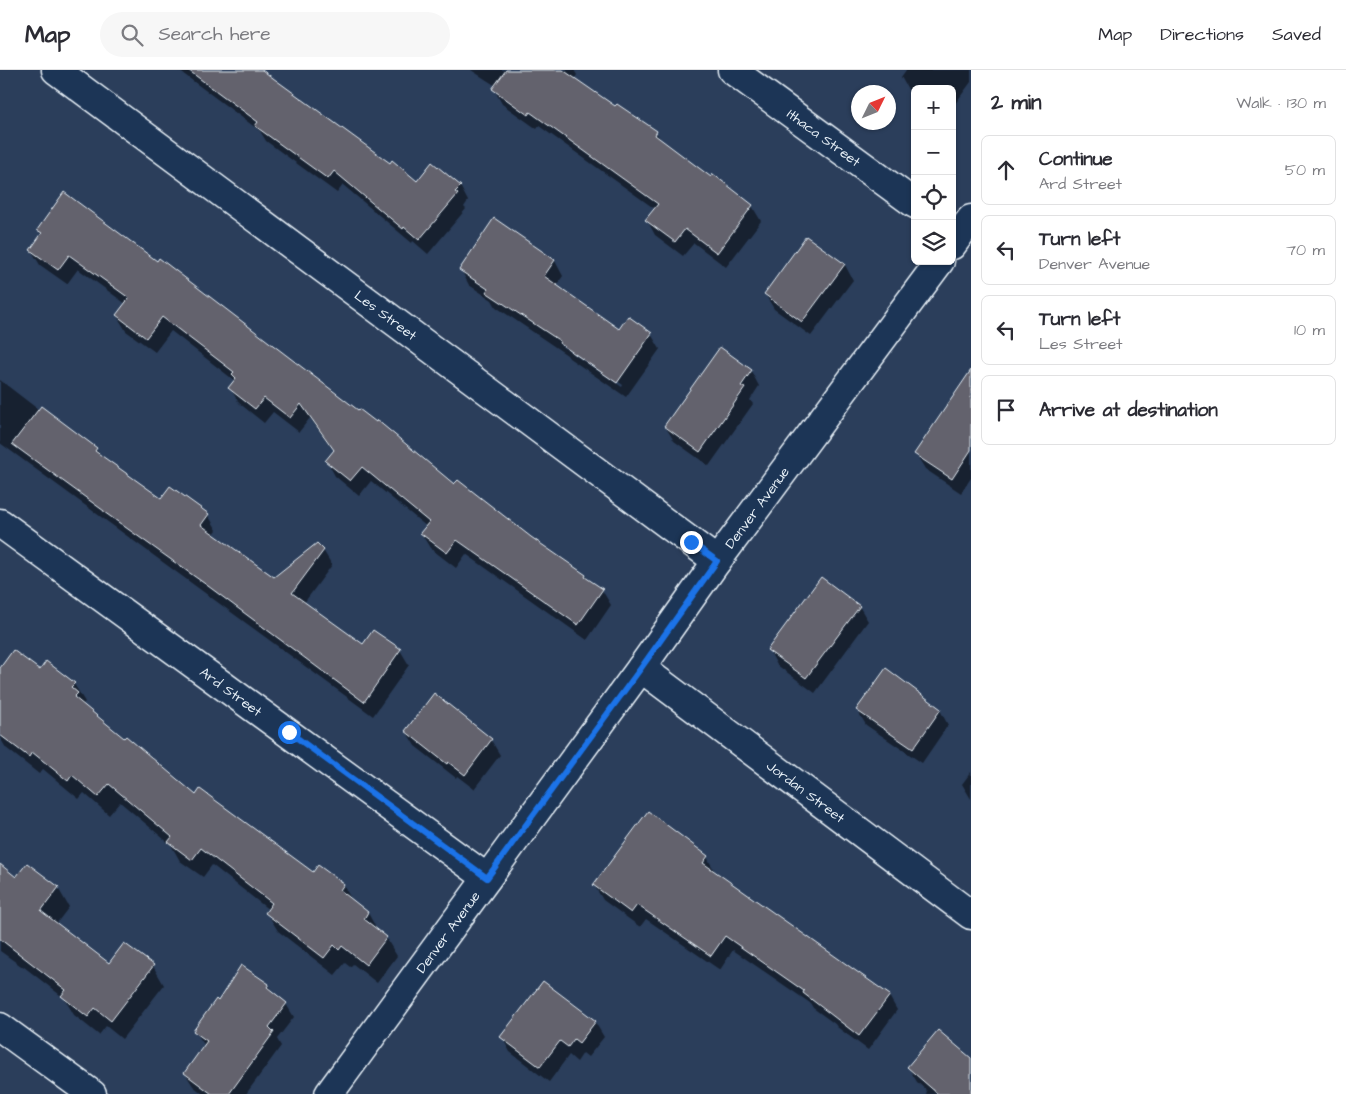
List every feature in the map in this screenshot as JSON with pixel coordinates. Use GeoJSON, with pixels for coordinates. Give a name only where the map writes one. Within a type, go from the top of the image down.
{"type":"FeatureCollection","features":[{"type":"Feature","properties":{"kind":"street","name":"Les Street"},"geometry":{"type":"LineString","coordinates":[[56,70],[717,561]]}},
{"type":"Feature","properties":{"kind":"street","name":"Ithaca Street"},"geometry":{"type":"LineString","coordinates":[[732,70],[911,201]]}},
{"type":"Feature","properties":{"kind":"street","name":"Denver Avenue"},"geometry":{"type":"LineString","coordinates":[[329,1094],[641,668],[717,561],[937,265]]}},
{"type":"Feature","properties":{"kind":"street","name":"Ard Street"},"geometry":{"type":"LineString","coordinates":[[0,523],[487,878]]}},
{"type":"Feature","properties":{"kind":"street","name":"Jordan Street"},"geometry":{"type":"LineString","coordinates":[[641,668],[971,916]]}},
{"type":"Feature","properties":{"kind":"street"},"geometry":{"type":"LineString","coordinates":[[0,1027],[92,1094]]}},
{"type":"Feature","properties":{"kind":"building"},"geometry":{"type":"Polygon","coordinates":[[[188,70],[262,70],[390,163],[392,160],[417,181],[432,162],[461,186],[455,192],[458,194],[419,240],[404,227],[403,229],[334,171],[328,179],[255,126],[258,122],[188,70]]]}},
{"type":"Feature","properties":{"kind":"building"},"geometry":{"type":"Polygon","coordinates":[[[506,70],[563,70],[615,106],[617,104],[657,131],[655,135],[711,177],[713,174],[753,205],[717,253],[685,229],[675,242],[645,220],[658,204],[530,112],[528,115],[492,89],[506,70]]]}},
{"type":"Feature","properties":{"kind":"building"},"geometry":{"type":"Polygon","coordinates":[[[64,192],[157,261],[159,258],[358,410],[376,422],[377,420],[454,484],[458,480],[531,537],[603,589],[578,625],[457,540],[447,553],[420,533],[429,522],[362,467],[350,481],[325,461],[334,450],[301,404],[290,418],[264,398],[255,409],[228,388],[236,378],[232,374],[234,372],[162,317],[146,338],[116,315],[129,298],[69,255],[58,270],[30,250],[42,233],[37,230],[64,192]]]}},
{"type":"Feature","properties":{"kind":"building"},"geometry":{"type":"Polygon","coordinates":[[[494,218],[555,260],[544,276],[619,329],[628,316],[652,333],[617,383],[559,343],[560,341],[486,292],[488,289],[459,270],[494,218]]]}},
{"type":"Feature","properties":{"kind":"building"},"geometry":{"type":"Polygon","coordinates":[[[806,236],[845,264],[802,322],[764,294],[806,236]]]}},
{"type":"Feature","properties":{"kind":"building"},"geometry":{"type":"Polygon","coordinates":[[[720,347],[752,370],[741,386],[745,388],[700,452],[664,426],[720,347]]]}},
{"type":"Feature","properties":{"kind":"building"},"geometry":{"type":"Polygon","coordinates":[[[971,370],[971,450],[952,479],[914,454],[971,370]]]}},
{"type":"Feature","properties":{"kind":"building"},"geometry":{"type":"Polygon","coordinates":[[[41,406],[97,448],[95,451],[161,498],[170,486],[209,514],[201,525],[274,577],[317,543],[324,550],[292,593],[363,644],[373,630],[401,649],[364,702],[12,444],[41,406]]]}},
{"type":"Feature","properties":{"kind":"building"},"geometry":{"type":"Polygon","coordinates":[[[821,577],[860,606],[806,678],[767,650],[821,577]]]}},
{"type":"Feature","properties":{"kind":"building"},"geometry":{"type":"Polygon","coordinates":[[[13,650],[40,670],[46,661],[75,683],[71,687],[78,693],[74,697],[124,738],[126,736],[196,795],[200,789],[313,872],[318,865],[344,884],[340,890],[368,912],[364,919],[387,937],[366,965],[342,946],[339,950],[334,945],[324,958],[265,913],[272,903],[201,848],[192,860],[168,842],[172,837],[109,784],[98,797],[72,775],[68,781],[32,752],[29,757],[0,735],[0,668],[13,650]]]}},
{"type":"Feature","properties":{"kind":"building"},"geometry":{"type":"Polygon","coordinates":[[[886,668],[941,709],[913,749],[856,710],[886,668]]]}},
{"type":"Feature","properties":{"kind":"building"},"geometry":{"type":"Polygon","coordinates":[[[434,693],[492,739],[465,775],[448,762],[447,764],[405,731],[434,693]]]}},
{"type":"Feature","properties":{"kind":"building"},"geometry":{"type":"Polygon","coordinates":[[[648,811],[708,856],[703,863],[890,995],[859,1036],[803,993],[804,991],[725,936],[711,956],[637,905],[631,913],[593,885],[648,811]]]}},
{"type":"Feature","properties":{"kind":"building"},"geometry":{"type":"Polygon","coordinates":[[[27,863],[59,887],[41,911],[109,963],[124,943],[154,965],[111,1021],[95,1008],[88,1017],[61,996],[66,990],[0,939],[0,864],[16,877],[27,863]]]}},
{"type":"Feature","properties":{"kind":"building"},"geometry":{"type":"Polygon","coordinates":[[[241,965],[269,984],[267,987],[287,1003],[269,1027],[274,1032],[229,1094],[212,1094],[184,1073],[207,1041],[193,1031],[216,999],[218,1001],[241,965]]]}},
{"type":"Feature","properties":{"kind":"building"},"geometry":{"type":"Polygon","coordinates":[[[543,981],[596,1021],[579,1043],[574,1039],[568,1047],[560,1041],[540,1067],[500,1037],[543,981]]]}},
{"type":"Feature","properties":{"kind":"building"},"geometry":{"type":"Polygon","coordinates":[[[938,1030],[971,1058],[971,1094],[938,1094],[907,1067],[938,1030]]]}},
{"type":"Feature","properties":{"kind":"route"},"geometry":{"type":"LineString","coordinates":[[289,732],[487,878],[717,561],[691,542]]}}]}
